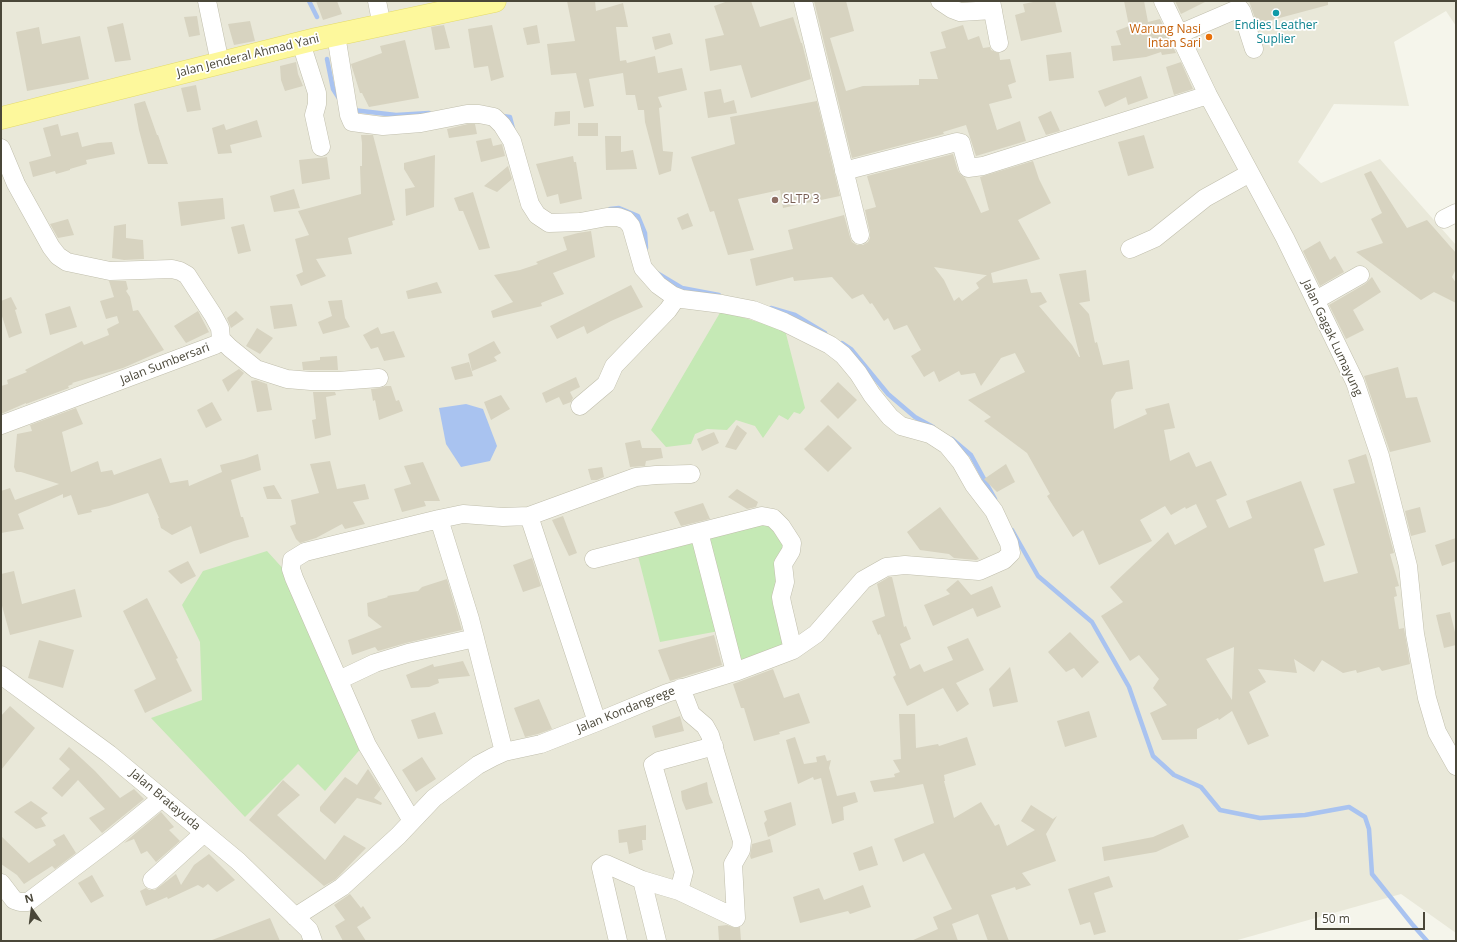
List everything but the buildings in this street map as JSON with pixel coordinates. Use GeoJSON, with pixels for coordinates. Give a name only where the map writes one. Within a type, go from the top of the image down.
{"type":"FeatureCollection","features":[{"type":"Feature","properties":{"kind":"main road","name":"Jalan Jenderal Ahmad Yani"},"geometry":{"type":"LineString","coordinates":[[1,118],[302,43],[495,1]]}},
{"type":"Feature","properties":{"kind":"street"},"geometry":{"type":"LineString","coordinates":[[207,1],[220,63]]}},
{"type":"Feature","properties":{"kind":"street"},"geometry":{"type":"LineString","coordinates":[[377,1],[382,26]]}},
{"type":"Feature","properties":{"kind":"street"},"geometry":{"type":"LineString","coordinates":[[803,1],[860,235]]}},
{"type":"Feature","properties":{"kind":"street"},"geometry":{"type":"LineString","coordinates":[[940,1],[952,9],[960,12],[992,5],[998,43]]}},
{"type":"Feature","properties":{"kind":"street","name":"Jalan Gagak Lumayung"},"geometry":{"type":"LineString","coordinates":[[1163,1],[1208,95],[1286,238],[1355,382],[1380,456],[1408,566],[1415,634],[1427,698],[1437,732],[1456,766]]}},
{"type":"Feature","properties":{"kind":"street"},"geometry":{"type":"LineString","coordinates":[[1179,34],[1240,9],[1254,49]]}},
{"type":"Feature","properties":{"kind":"street"},"geometry":{"type":"LineString","coordinates":[[334,36],[352,122],[383,126],[422,123],[467,114],[479,114],[494,118],[502,125],[512,141],[530,204],[537,215],[548,223],[580,222],[607,217],[618,217],[626,220],[631,226],[643,268],[658,285],[677,297],[668,310],[614,366],[606,384],[580,406]]}},
{"type":"Feature","properties":{"kind":"street"},"geometry":{"type":"LineString","coordinates":[[302,43],[318,97],[314,115],[321,147]]}},
{"type":"Feature","properties":{"kind":"street"},"geometry":{"type":"LineString","coordinates":[[844,171],[956,142],[961,143],[968,168],[983,166],[1208,95]]}},
{"type":"Feature","properties":{"kind":"street","name":"Jalan Sumbersari"},"geometry":{"type":"LineString","coordinates":[[1,148],[16,184],[51,247],[58,256],[68,262],[110,271],[172,269],[180,271],[187,275],[213,314],[220,328],[221,339],[220,342],[214,345],[1,425]]}},
{"type":"Feature","properties":{"kind":"street"},"geometry":{"type":"LineString","coordinates":[[1130,249],[1155,238],[1205,198],[1250,173]]}},
{"type":"Feature","properties":{"kind":"street"},"geometry":{"type":"LineString","coordinates":[[1316,300],[1360,275]]}},
{"type":"Feature","properties":{"kind":"street","name":"Jalan Kondangrege"},"geometry":{"type":"LineString","coordinates":[[295,917],[342,887],[371,862],[434,798],[478,765],[504,752],[541,744],[667,692],[735,672],[793,650],[816,634],[863,580],[886,567],[905,565],[979,571],[1008,557],[1011,553],[1011,549],[994,511],[974,485],[961,462],[947,445],[930,434],[901,426],[890,417],[843,355],[830,345],[784,322],[753,310],[677,297]]}},
{"type":"Feature","properties":{"kind":"street"},"geometry":{"type":"LineString","coordinates":[[221,339],[256,369],[287,379],[331,381],[379,378]]}},
{"type":"Feature","properties":{"kind":"street"},"geometry":{"type":"LineString","coordinates":[[412,822],[367,745],[294,578],[291,569],[292,560],[305,552],[439,519],[463,514],[510,517],[529,516],[636,478],[656,475],[691,474]]}},
{"type":"Feature","properties":{"kind":"street"},"geometry":{"type":"LineString","coordinates":[[529,516],[597,722]]}},
{"type":"Feature","properties":{"kind":"street"},"geometry":{"type":"LineString","coordinates":[[594,559],[762,516],[773,518],[781,526],[792,543],[791,551],[783,564],[785,582],[781,597],[793,650]]}},
{"type":"Feature","properties":{"kind":"street"},"geometry":{"type":"LineString","coordinates":[[439,519],[446,537],[475,638],[504,752]]}},
{"type":"Feature","properties":{"kind":"street"},"geometry":{"type":"LineString","coordinates":[[699,532],[735,672]]}},
{"type":"Feature","properties":{"kind":"street"},"geometry":{"type":"LineString","coordinates":[[339,680],[375,663],[408,653],[475,638]]}},
{"type":"Feature","properties":{"kind":"street","name":"Jalan Bratayuda"},"geometry":{"type":"LineString","coordinates":[[1,675],[109,754],[238,861],[309,930],[313,941]]}},
{"type":"Feature","properties":{"kind":"street"},"geometry":{"type":"LineString","coordinates":[[618,941],[601,868],[606,864],[642,880],[679,891],[736,918],[734,864],[741,850],[742,841],[710,735],[705,726],[691,714],[681,688]]}},
{"type":"Feature","properties":{"kind":"street"},"geometry":{"type":"LineString","coordinates":[[679,891],[684,872],[653,765],[659,761],[714,746]]}},
{"type":"Feature","properties":{"kind":"street"},"geometry":{"type":"LineString","coordinates":[[1,883],[14,900],[28,902],[113,838],[162,798]]}},
{"type":"Feature","properties":{"kind":"street"},"geometry":{"type":"LineString","coordinates":[[152,880],[204,833]]}},
{"type":"Feature","properties":{"kind":"street"},"geometry":{"type":"LineString","coordinates":[[642,880],[657,941]]}},
{"type":"Feature","properties":{"kind":"shaded area"},"geometry":{"type":"Polygon","coordinates":[[[1,1],[1456,1],[1456,26],[1446,11],[1394,42],[1409,106],[1334,104],[1298,162],[1321,183],[1380,159],[1456,245],[1456,933],[1401,894],[1234,941],[1,941],[1,1]]]}},
{"type":"Feature","properties":{"kind":"green space"},"geometry":{"type":"Polygon","coordinates":[[[721,311],[785,330],[805,408],[800,414],[794,412],[788,420],[779,415],[763,438],[755,426],[736,420],[727,430],[707,429],[695,434],[691,444],[666,447],[651,430],[721,311]]]}},
{"type":"Feature","properties":{"kind":"green space"},"geometry":{"type":"Polygon","coordinates":[[[763,523],[777,531],[784,547],[787,646],[734,666],[719,631],[660,642],[638,556],[763,523]]]}},
{"type":"Feature","properties":{"kind":"green space"},"geometry":{"type":"Polygon","coordinates":[[[267,551],[286,572],[362,747],[325,791],[298,764],[245,817],[151,718],[202,700],[200,642],[182,605],[203,571],[267,551]]]}},
{"type":"Feature","properties":{"kind":"water"},"geometry":{"type":"Polygon","coordinates":[[[466,404],[483,409],[497,446],[490,461],[461,467],[446,444],[439,408],[466,404]]]}},
{"type":"Feature","properties":{"kind":"waterway"},"geometry":{"type":"LineString","coordinates":[[309,1],[317,17]]}},
{"type":"Feature","properties":{"kind":"waterway"},"geometry":{"type":"LineString","coordinates":[[327,59],[333,89],[340,100]]}},
{"type":"Feature","properties":{"kind":"waterway"},"geometry":{"type":"LineString","coordinates":[[353,110],[396,115],[429,113]]}},
{"type":"Feature","properties":{"kind":"waterway"},"geometry":{"type":"LineString","coordinates":[[502,116],[510,117],[513,129]]}},
{"type":"Feature","properties":{"kind":"waterway"},"geometry":{"type":"LineString","coordinates":[[610,209],[619,208],[638,216],[645,233],[646,248]]}},
{"type":"Feature","properties":{"kind":"waterway"},"geometry":{"type":"LineString","coordinates":[[657,273],[682,288],[719,295]]}},
{"type":"Feature","properties":{"kind":"waterway"},"geometry":{"type":"LineString","coordinates":[[771,308],[795,315],[825,333]]}},
{"type":"Feature","properties":{"kind":"waterway"},"geometry":{"type":"LineString","coordinates":[[842,343],[851,349],[888,394],[915,417],[933,427]]}},
{"type":"Feature","properties":{"kind":"waterway"},"geometry":{"type":"LineString","coordinates":[[952,439],[971,455],[995,499]]}},
{"type":"Feature","properties":{"kind":"waterway"},"geometry":{"type":"LineString","coordinates":[[1012,530],[1038,576],[1092,622],[1129,687],[1153,756],[1174,775],[1201,787],[1220,810],[1260,818],[1305,815],[1349,807],[1365,817],[1369,829],[1372,874],[1427,941]]}},
{"type":"Feature","properties":{"kind":"place","name":"Endies Leather Suplier"},"geometry":{"type":"Point","coordinates":[1276,13]}},
{"type":"Feature","properties":{"kind":"place","name":"Warung Nasi Intan Sari"},"geometry":{"type":"Point","coordinates":[1209,37]}},
{"type":"Feature","properties":{"kind":"place","name":"SLTP 3"},"geometry":{"type":"Point","coordinates":[775,200]}}]}
